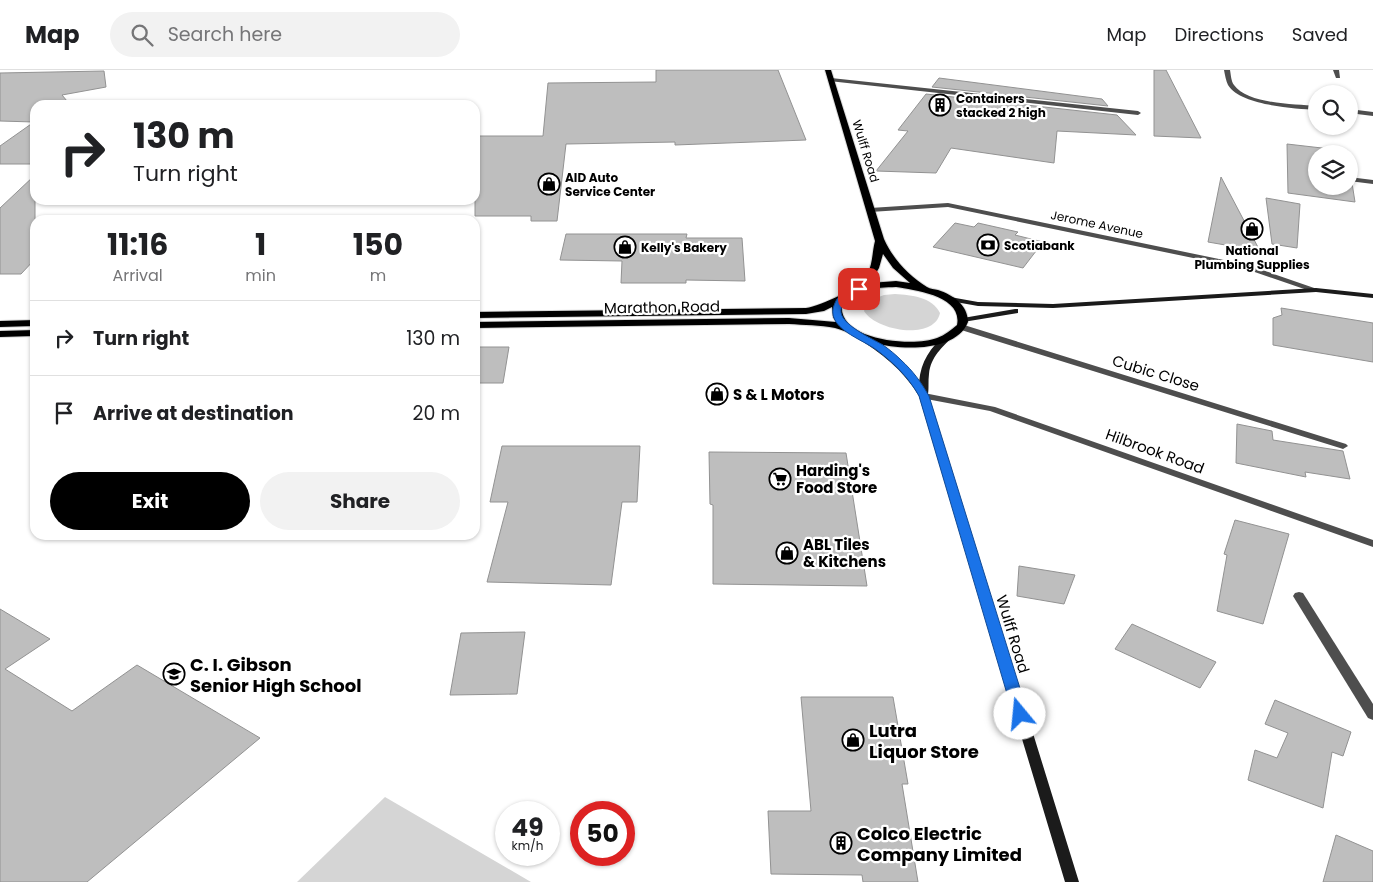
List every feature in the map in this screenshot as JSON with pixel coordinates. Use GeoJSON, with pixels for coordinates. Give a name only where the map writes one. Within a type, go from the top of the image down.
{"type":"FeatureCollection","features":[{"type":"Feature","properties":{"kind":"main road","name":"Wulff Road"},"geometry":{"type":"LineString","coordinates":[[828,70],[879,239],[892,262],[903,273],[919,284],[950,300]]}},
{"type":"Feature","properties":{"kind":"main road","name":"Wulff Road"},"geometry":{"type":"LineString","coordinates":[[843,297],[866,284],[875,268],[879,254],[879,239]]}},
{"type":"Feature","properties":{"kind":"main road"},"geometry":{"type":"LineString","coordinates":[[852,331],[837,317],[836,310],[843,297],[859,289],[876,285],[896,284],[935,292]]}},
{"type":"Feature","properties":{"kind":"main road","name":"Jerome Avenue"},"geometry":{"type":"LineString","coordinates":[[950,300],[978,304],[1053,306],[1316,290],[1373,296]]}},
{"type":"Feature","properties":{"kind":"main road","name":"Marathon Road"},"geometry":{"type":"LineString","coordinates":[[480,315],[795,311],[820,309],[843,297]]}},
{"type":"Feature","properties":{"kind":"main road"},"geometry":{"type":"LineString","coordinates":[[950,300],[957,306],[962,323],[950,336]]}},
{"type":"Feature","properties":{"kind":"main road","name":"Jerome Avenue"},"geometry":{"type":"LineString","coordinates":[[962,323],[1053,306]]}},
{"type":"Feature","properties":{"kind":"main road","name":"Marathon Road"},"geometry":{"type":"LineString","coordinates":[[480,325],[789,321],[834,325],[873,340],[893,344],[914,345],[934,342],[950,336]]}},
{"type":"Feature","properties":{"kind":"main road"},"geometry":{"type":"LineString","coordinates":[[0,324],[30,323]]}},
{"type":"Feature","properties":{"kind":"main road","name":"Wulff Road"},"geometry":{"type":"LineString","coordinates":[[852,331],[881,348],[898,362],[914,378],[924,396],[1072,882]]}},
{"type":"Feature","properties":{"kind":"main road"},"geometry":{"type":"LineString","coordinates":[[0,334],[30,334]]}},
{"type":"Feature","properties":{"kind":"main road","name":"Wulff Road"},"geometry":{"type":"LineString","coordinates":[[924,396],[924,369],[928,357],[950,336]]}},
{"type":"Feature","properties":{"kind":"street"},"geometry":{"type":"LineString","coordinates":[[1227,70],[1231,85],[1238,92],[1279,104],[1308,107]]}},
{"type":"Feature","properties":{"kind":"street"},"geometry":{"type":"LineString","coordinates":[[1336,70],[1338,77]]}},
{"type":"Feature","properties":{"kind":"street"},"geometry":{"type":"LineString","coordinates":[[831,80],[1138,113]]}},
{"type":"Feature","properties":{"kind":"street"},"geometry":{"type":"LineString","coordinates":[[1358,112],[1373,114]]}},
{"type":"Feature","properties":{"kind":"street"},"geometry":{"type":"LineString","coordinates":[[1358,180],[1373,182]]}},
{"type":"Feature","properties":{"kind":"street","name":"Jerome Avenue"},"geometry":{"type":"LineString","coordinates":[[870,210],[948,205],[1248,267],[1316,290]]}},
{"type":"Feature","properties":{"kind":"street","name":"Cubic Close"},"geometry":{"type":"LineString","coordinates":[[962,323],[1343,446]]}},
{"type":"Feature","properties":{"kind":"street","name":"Hilbrook Road"},"geometry":{"type":"LineString","coordinates":[[924,396],[992,409],[1373,544]]}},
{"type":"Feature","properties":{"kind":"street"},"geometry":{"type":"LineString","coordinates":[[1299,596],[1373,715]]}},
{"type":"Feature","properties":{"kind":"shaded area"},"geometry":{"type":"Polygon","coordinates":[[[884,295],[915,296],[932,303],[940,313],[936,322],[916,330],[904,330],[880,324],[870,318],[864,311],[868,301],[884,295]]]}},
{"type":"Feature","properties":{"kind":"shaded area"},"geometry":{"type":"Polygon","coordinates":[[[385,797],[495,861],[495,866],[504,866],[531,882],[297,882],[385,797]]]}},
{"type":"Feature","properties":{"kind":"building"},"geometry":{"type":"Polygon","coordinates":[[[656,70],[778,70],[806,140],[675,145],[675,142],[566,144],[557,221],[531,221],[531,216],[475,215],[475,205],[480,205],[480,136],[543,136],[548,83],[656,82],[656,70]]]}},
{"type":"Feature","properties":{"kind":"building"},"geometry":{"type":"Polygon","coordinates":[[[1154,70],[1166,70],[1201,138],[1154,136],[1154,70]]]}},
{"type":"Feature","properties":{"kind":"building"},"geometry":{"type":"Polygon","coordinates":[[[104,71],[106,87],[62,95],[66,100],[30,100],[30,122],[0,121],[0,73],[104,71]]]}},
{"type":"Feature","properties":{"kind":"building"},"geometry":{"type":"Polygon","coordinates":[[[939,78],[1102,99],[1108,106],[932,87],[939,78]]]}},
{"type":"Feature","properties":{"kind":"building"},"geometry":{"type":"Polygon","coordinates":[[[926,94],[1117,115],[1136,135],[1057,131],[1054,163],[951,148],[936,173],[876,171],[908,131],[898,130],[926,94]]]}},
{"type":"Feature","properties":{"kind":"building"},"geometry":{"type":"Polygon","coordinates":[[[30,125],[30,164],[0,164],[0,146],[30,125]]]}},
{"type":"Feature","properties":{"kind":"building"},"geometry":{"type":"Polygon","coordinates":[[[1287,144],[1308,146],[1308,195],[1354,195],[1355,202],[1288,193],[1287,144]]]}},
{"type":"Feature","properties":{"kind":"building"},"geometry":{"type":"Polygon","coordinates":[[[1221,177],[1260,251],[1208,242],[1221,177]]]}},
{"type":"Feature","properties":{"kind":"building"},"geometry":{"type":"Polygon","coordinates":[[[30,180],[30,205],[35,205],[35,215],[30,215],[30,264],[21,274],[0,274],[0,208],[30,180]]]}},
{"type":"Feature","properties":{"kind":"building"},"geometry":{"type":"Polygon","coordinates":[[[1266,198],[1300,204],[1297,248],[1272,244],[1266,198]]]}},
{"type":"Feature","properties":{"kind":"building","name":"Scotiabank"},"geometry":{"type":"Polygon","coordinates":[[[955,223],[974,227],[978,223],[1018,232],[1015,235],[1043,242],[1023,268],[933,247],[955,223]]]}},
{"type":"Feature","properties":{"kind":"building","name":"Kelly's Bakery"},"geometry":{"type":"Polygon","coordinates":[[[566,234],[687,234],[686,238],[742,238],[745,281],[686,280],[686,283],[621,283],[622,261],[560,260],[566,234]]]}},
{"type":"Feature","properties":{"kind":"building"},"geometry":{"type":"Polygon","coordinates":[[[1281,308],[1373,323],[1373,362],[1273,345],[1273,318],[1282,315],[1281,308]]]}},
{"type":"Feature","properties":{"kind":"building"},"geometry":{"type":"Polygon","coordinates":[[[480,347],[509,347],[503,383],[480,383],[480,347]]]}},
{"type":"Feature","properties":{"kind":"building"},"geometry":{"type":"Polygon","coordinates":[[[1237,424],[1272,431],[1273,440],[1343,451],[1350,479],[1305,472],[1306,477],[1236,463],[1237,424]]]}},
{"type":"Feature","properties":{"kind":"building"},"geometry":{"type":"Polygon","coordinates":[[[502,446],[640,446],[637,502],[622,502],[611,585],[487,582],[508,502],[490,502],[502,446]]]}},
{"type":"Feature","properties":{"kind":"building"},"geometry":{"type":"Polygon","coordinates":[[[709,452],[846,453],[867,586],[713,584],[713,505],[710,504],[709,452]]]}},
{"type":"Feature","properties":{"kind":"building"},"geometry":{"type":"Polygon","coordinates":[[[1235,520],[1289,534],[1263,624],[1217,611],[1227,555],[1224,554],[1235,520]]]}},
{"type":"Feature","properties":{"kind":"building"},"geometry":{"type":"Polygon","coordinates":[[[1019,566],[1075,575],[1064,604],[1017,596],[1019,566]]]}},
{"type":"Feature","properties":{"kind":"building"},"geometry":{"type":"Polygon","coordinates":[[[0,609],[50,639],[5,669],[72,711],[137,665],[260,738],[87,882],[0,882],[0,609]]]}},
{"type":"Feature","properties":{"kind":"building"},"geometry":{"type":"Polygon","coordinates":[[[1132,624],[1216,662],[1200,688],[1115,649],[1132,624]]]}},
{"type":"Feature","properties":{"kind":"building"},"geometry":{"type":"Polygon","coordinates":[[[525,632],[517,694],[450,695],[461,633],[525,632]]]}},
{"type":"Feature","properties":{"kind":"building"},"geometry":{"type":"Polygon","coordinates":[[[801,697],[893,697],[908,784],[902,784],[918,882],[863,882],[862,875],[771,874],[768,811],[811,811],[801,697]]]}},
{"type":"Feature","properties":{"kind":"building"},"geometry":{"type":"Polygon","coordinates":[[[1275,700],[1351,732],[1343,756],[1332,752],[1323,808],[1248,780],[1255,750],[1277,758],[1288,733],[1265,724],[1275,700]]]}},
{"type":"Feature","properties":{"kind":"building"},"geometry":{"type":"Polygon","coordinates":[[[1336,835],[1373,851],[1373,882],[1323,882],[1336,835]]]}},
{"type":"Feature","properties":{"kind":"place","name":"Containers stacked 2 high"},"geometry":{"type":"Point","coordinates":[940,105]}},
{"type":"Feature","properties":{"kind":"place","name":"AID Auto Service Center"},"geometry":{"type":"Point","coordinates":[549,184]}},
{"type":"Feature","properties":{"kind":"place","name":"National Plumbing Supplies"},"geometry":{"type":"Point","coordinates":[1252,229]}},
{"type":"Feature","properties":{"kind":"place","name":"Scotiabank"},"geometry":{"type":"Point","coordinates":[988,245]}},
{"type":"Feature","properties":{"kind":"place","name":"Kelly's Bakery"},"geometry":{"type":"Point","coordinates":[625,247]}},
{"type":"Feature","properties":{"kind":"place","name":"S & L Motors"},"geometry":{"type":"Point","coordinates":[717,394]}},
{"type":"Feature","properties":{"kind":"place","name":"Harding's Food Store"},"geometry":{"type":"Point","coordinates":[780,479]}},
{"type":"Feature","properties":{"kind":"place","name":"ABL Tiles & Kitchens"},"geometry":{"type":"Point","coordinates":[787,553]}},
{"type":"Feature","properties":{"kind":"place","name":"C. I. Gibson Senior High School"},"geometry":{"type":"Point","coordinates":[174,674]}},
{"type":"Feature","properties":{"kind":"place","name":"Lutra Liquor Store"},"geometry":{"type":"Point","coordinates":[853,740]}},
{"type":"Feature","properties":{"kind":"place","name":"Colco Electric Company Limited"},"geometry":{"type":"Point","coordinates":[841,843]}},
{"type":"Feature","properties":{"kind":"route"},"geometry":{"type":"LineString","coordinates":[[859,289],[841,298],[837,304],[837,317],[849,330],[881,348],[898,362],[914,378],[924,396],[1020,714]]}}]}
